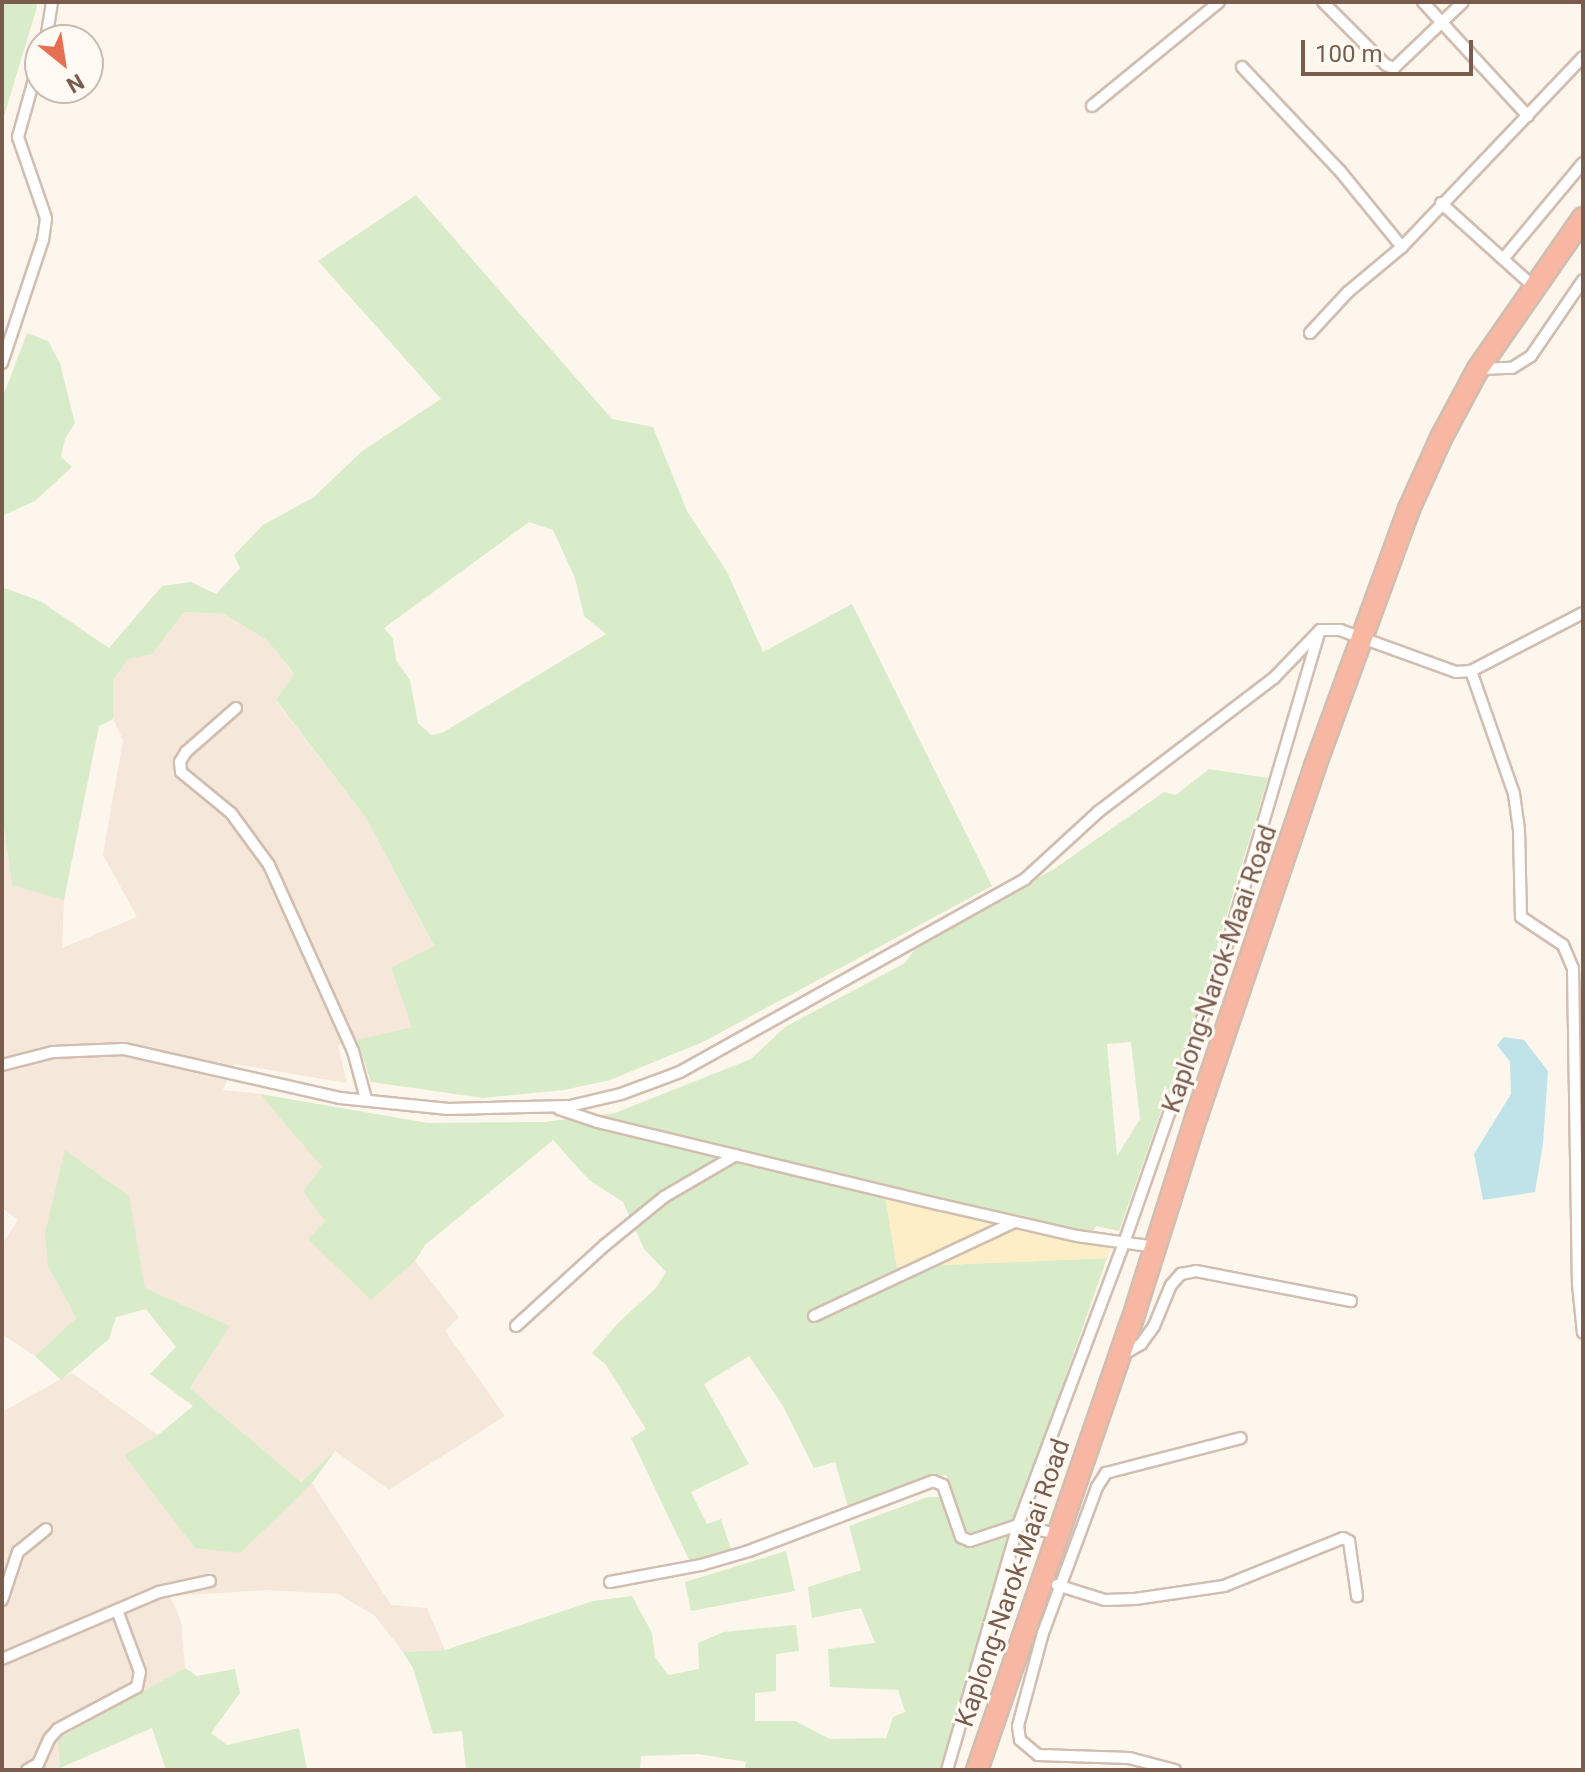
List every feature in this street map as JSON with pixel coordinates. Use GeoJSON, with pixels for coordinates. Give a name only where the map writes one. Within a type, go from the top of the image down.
{"type":"FeatureCollection","features":[{"type":"Feature","properties":{"kind":"highway","name":"Kaplong-Narok-Maai Road"},"geometry":{"type":"LineString","coordinates":[[977,1770],[1360,637],[1409,509],[1478,369],[1583,218]]}},
{"type":"Feature","properties":{"kind":"street"},"geometry":{"type":"LineString","coordinates":[[49,24],[52,2]]}},
{"type":"Feature","properties":{"kind":"street"},"geometry":{"type":"LineString","coordinates":[[1092,106],[1219,2]]}},
{"type":"Feature","properties":{"kind":"street"},"geometry":{"type":"LineString","coordinates":[[1323,2],[1390,68],[1398,66],[1463,2]]}},
{"type":"Feature","properties":{"kind":"street"},"geometry":{"type":"LineString","coordinates":[[1423,2],[1528,116]]}},
{"type":"Feature","properties":{"kind":"street"},"geometry":{"type":"LineString","coordinates":[[1310,333],[1348,292],[1402,247],[1583,57]]}},
{"type":"Feature","properties":{"kind":"street"},"geometry":{"type":"LineString","coordinates":[[1242,67],[1340,171],[1402,247]]}},
{"type":"Feature","properties":{"kind":"street"},"geometry":{"type":"LineString","coordinates":[[2,363],[43,240],[46,218],[45,205],[21,153],[18,137],[27,104]]}},
{"type":"Feature","properties":{"kind":"street"},"geometry":{"type":"LineString","coordinates":[[1503,259],[1583,163]]}},
{"type":"Feature","properties":{"kind":"street"},"geometry":{"type":"LineString","coordinates":[[1441,203],[1533,286]]}},
{"type":"Feature","properties":{"kind":"street"},"geometry":{"type":"LineString","coordinates":[[1478,369],[1512,368],[1531,356],[1583,280]]}},
{"type":"Feature","properties":{"kind":"street"},"geometry":{"type":"LineString","coordinates":[[2,1065],[53,1052],[124,1049],[340,1098],[448,1109],[553,1107],[621,1094],[680,1072],[1025,879],[1098,812],[1274,678],[1320,630],[1330,628],[1360,637],[1442,668],[1471,671],[1583,613]]}},
{"type":"Feature","properties":{"kind":"street"},"geometry":{"type":"LineString","coordinates":[[947,1770],[1018,1525],[1124,1243],[1223,959],[1320,630]]}},
{"type":"Feature","properties":{"kind":"street"},"geometry":{"type":"LineString","coordinates":[[1471,671],[1514,794],[1519,830],[1521,917],[1563,945],[1573,968],[1578,1284],[1583,1333]]}},
{"type":"Feature","properties":{"kind":"street"},"geometry":{"type":"LineString","coordinates":[[236,708],[186,752],[180,762],[181,772],[231,813],[269,865],[353,1051],[366,1099]]}},
{"type":"Feature","properties":{"kind":"street"},"geometry":{"type":"LineString","coordinates":[[1223,959],[1248,970]]}},
{"type":"Feature","properties":{"kind":"street"},"geometry":{"type":"LineString","coordinates":[[553,1107],[598,1122],[1015,1222],[1156,1247]]}},
{"type":"Feature","properties":{"kind":"street"},"geometry":{"type":"LineString","coordinates":[[516,1326],[664,1197],[736,1155]]}},
{"type":"Feature","properties":{"kind":"street"},"geometry":{"type":"LineString","coordinates":[[814,1316],[1015,1222]]}},
{"type":"Feature","properties":{"kind":"street"},"geometry":{"type":"LineString","coordinates":[[1119,1357],[1141,1344],[1154,1326],[1171,1285],[1181,1274],[1196,1271],[1351,1301]]}},
{"type":"Feature","properties":{"kind":"street"},"geometry":{"type":"LineString","coordinates":[[1175,1770],[1129,1758],[1038,1755],[1020,1740],[1018,1726],[1043,1633],[1097,1487],[1106,1473],[1241,1438]]}},
{"type":"Feature","properties":{"kind":"street"},"geometry":{"type":"LineString","coordinates":[[610,1582],[701,1565],[749,1551],[933,1481],[943,1485],[961,1537],[970,1541],[1018,1525],[1057,1534]]}},
{"type":"Feature","properties":{"kind":"street"},"geometry":{"type":"LineString","coordinates":[[2,1600],[18,1552],[46,1529]]}},
{"type":"Feature","properties":{"kind":"street"},"geometry":{"type":"LineString","coordinates":[[1041,1581],[1105,1600],[1135,1599],[1224,1586],[1347,1538],[1357,1596]]}},
{"type":"Feature","properties":{"kind":"street"},"geometry":{"type":"LineString","coordinates":[[2,1659],[174,1586],[210,1581]]}},
{"type":"Feature","properties":{"kind":"street"},"geometry":{"type":"LineString","coordinates":[[27,1770],[38,1764],[49,1739],[58,1729],[137,1687],[140,1672],[117,1610]]}},
{"type":"Feature","properties":{"kind":"shaded area"},"geometry":{"type":"Polygon","coordinates":[[[184,612],[224,614],[267,640],[294,675],[276,701],[366,818],[434,947],[412,1028],[338,1045],[347,1083],[234,1064],[223,1090],[260,1094],[323,1167],[325,1221],[371,1300],[415,1261],[459,1317],[445,1331],[505,1416],[389,1490],[335,1451],[301,1482],[190,1388],[230,1326],[145,1288],[48,1266],[76,1318],[35,1356],[2,1334],[2,1244],[18,1220],[2,1208],[2,813],[12,884],[64,900],[62,948],[137,917],[103,855],[123,740],[113,719],[113,680],[128,659],[152,654],[184,612]]]}},
{"type":"Feature","properties":{"kind":"shaded area"},"geometry":{"type":"Polygon","coordinates":[[[72,1373],[158,1435],[124,1456],[242,1552],[312,1483],[391,1605],[427,1608],[445,1650],[403,1652],[374,1615],[338,1594],[268,1590],[170,1596],[181,1621],[185,1668],[59,1739],[60,1768],[2,1770],[2,1412],[72,1373]]]}},
{"type":"Feature","properties":{"kind":"green space"},"geometry":{"type":"Polygon","coordinates":[[[2,2],[36,2],[32,24],[24,24],[24,50],[2,123],[2,2]]]}},
{"type":"Feature","properties":{"kind":"green space"},"geometry":{"type":"Polygon","coordinates":[[[416,195],[612,419],[653,427],[687,511],[727,572],[763,652],[852,604],[992,886],[703,1042],[610,1080],[564,1090],[483,1098],[371,1082],[357,1040],[412,1027],[391,968],[434,946],[366,818],[276,700],[294,674],[267,640],[224,614],[184,612],[152,654],[128,659],[113,680],[113,719],[99,726],[64,900],[12,885],[2,813],[2,587],[40,601],[109,648],[162,586],[191,582],[216,594],[240,568],[234,555],[263,525],[314,497],[362,451],[441,399],[318,261],[416,195]],[[529,522],[384,628],[393,639],[396,660],[410,680],[418,723],[431,735],[442,733],[606,634],[584,616],[575,578],[553,530],[529,522]]]}},
{"type":"Feature","properties":{"kind":"green space"},"geometry":{"type":"Polygon","coordinates":[[[27,333],[48,341],[60,363],[75,423],[65,439],[61,457],[72,467],[35,501],[2,516],[2,399],[27,333]]]}},
{"type":"Feature","properties":{"kind":"green space"},"geometry":{"type":"Polygon","coordinates":[[[1209,769],[1268,778],[1204,990],[1119,1231],[1096,1226],[1086,1242],[886,1197],[897,1267],[1107,1258],[1015,1521],[973,1535],[966,1532],[946,1475],[849,1510],[835,1462],[814,1468],[783,1406],[749,1356],[704,1384],[749,1464],[691,1492],[707,1524],[721,1519],[731,1550],[690,1562],[631,1438],[646,1429],[606,1365],[592,1353],[618,1323],[656,1288],[666,1272],[644,1249],[623,1202],[589,1180],[553,1140],[425,1245],[415,1261],[371,1300],[308,1239],[325,1221],[303,1191],[322,1167],[260,1094],[428,1123],[544,1122],[615,1113],[751,1059],[785,1027],[905,963],[917,946],[1054,869],[1164,792],[1176,795],[1209,769]],[[1131,1042],[1107,1044],[1117,1156],[1140,1119],[1131,1042]]]}},
{"type":"Feature","properties":{"kind":"green space"},"geometry":{"type":"Polygon","coordinates":[[[65,1150],[129,1196],[145,1288],[230,1326],[190,1388],[301,1482],[335,1451],[312,1483],[241,1553],[195,1548],[124,1455],[158,1435],[193,1406],[150,1374],[176,1347],[146,1309],[116,1317],[109,1339],[61,1380],[35,1356],[76,1318],[48,1266],[45,1233],[65,1150]]]}},
{"type":"Feature","properties":{"kind":"green space"},"geometry":{"type":"Polygon","coordinates":[[[928,1497],[941,1497],[962,1543],[974,1548],[1009,1536],[940,1770],[744,1770],[746,1762],[698,1754],[641,1756],[640,1770],[466,1770],[462,1731],[433,1734],[413,1668],[403,1652],[445,1650],[593,1601],[632,1596],[652,1633],[655,1657],[668,1675],[699,1669],[698,1643],[724,1632],[796,1625],[799,1651],[776,1654],[776,1691],[755,1693],[755,1721],[795,1721],[830,1739],[886,1738],[893,1717],[905,1712],[898,1690],[830,1687],[828,1649],[875,1643],[861,1608],[812,1618],[808,1587],[861,1570],[849,1526],[928,1497]]]}},
{"type":"Feature","properties":{"kind":"green space"},"geometry":{"type":"Polygon","coordinates":[[[786,1551],[795,1591],[691,1611],[685,1582],[786,1551]]]}},
{"type":"Feature","properties":{"kind":"green space"},"geometry":{"type":"Polygon","coordinates":[[[185,1668],[197,1676],[235,1669],[240,1693],[211,1733],[227,1745],[299,1728],[307,1770],[166,1770],[152,1728],[60,1768],[58,1739],[185,1668]]]}},
{"type":"Feature","properties":{"kind":"sand"},"geometry":{"type":"Polygon","coordinates":[[[885,1197],[1111,1248],[1107,1258],[897,1267],[885,1197]]]}},
{"type":"Feature","properties":{"kind":"water"},"geometry":{"type":"Polygon","coordinates":[[[1504,1037],[1524,1040],[1548,1071],[1543,1144],[1535,1192],[1483,1200],[1474,1154],[1511,1094],[1510,1062],[1497,1045],[1504,1037]]]}}]}
